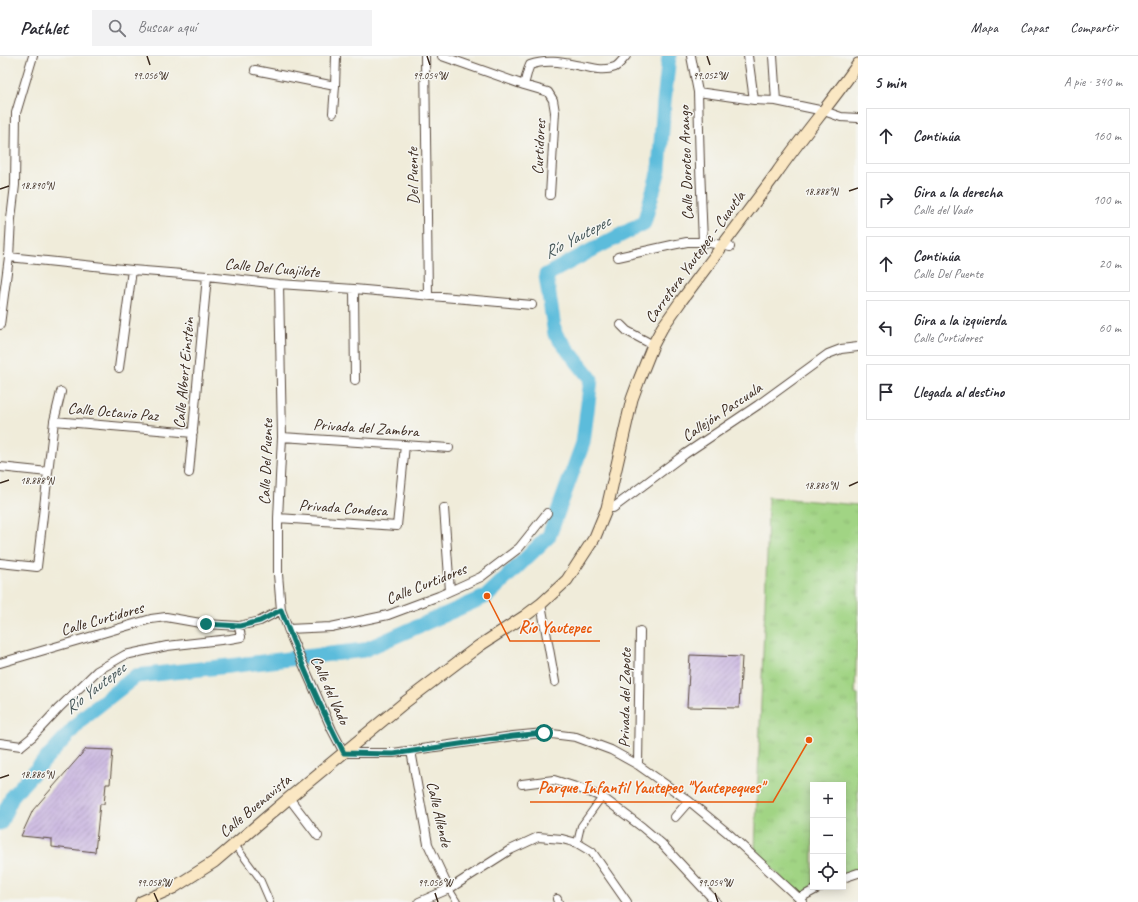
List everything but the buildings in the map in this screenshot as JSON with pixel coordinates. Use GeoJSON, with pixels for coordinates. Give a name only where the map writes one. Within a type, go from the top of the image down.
{"type":"FeatureCollection","features":[{"type":"Feature","properties":{"kind":"main road","name":"Carretera Yautepec - Cuautla"},"geometry":{"type":"LineString","coordinates":[[826,112],[858,64]]}},
{"type":"Feature","properties":{"kind":"main road","name":"Carretera Yautepec - Cuautla"},"geometry":{"type":"LineString","coordinates":[[568,582],[595,537],[610,508],[644,382],[658,349],[682,309],[789,155],[858,73]]}},
{"type":"Feature","properties":{"kind":"main road","name":"Carretera Yautepec - Cuautla"},"geometry":{"type":"LineString","coordinates":[[610,508],[632,399],[653,345],[662,328],[680,301],[726,246]]}},
{"type":"Feature","properties":{"kind":"main road","name":"Calle Buenavista"},"geometry":{"type":"LineString","coordinates":[[141,902],[173,888],[214,862],[380,722],[407,707],[542,608],[568,582]]}},
{"type":"Feature","properties":{"kind":"street"},"geometry":{"type":"LineString","coordinates":[[0,325],[2,298],[9,257],[15,185],[16,113],[32,56]]}},
{"type":"Feature","properties":{"kind":"street"},"geometry":{"type":"LineString","coordinates":[[333,113],[336,56]]}},
{"type":"Feature","properties":{"kind":"street","name":"Del Puente"},"geometry":{"type":"LineString","coordinates":[[425,56],[428,296]]}},
{"type":"Feature","properties":{"kind":"street"},"geometry":{"type":"LineString","coordinates":[[442,56],[524,85],[530,65],[534,63],[552,62],[604,70],[616,66],[626,56]]}},
{"type":"Feature","properties":{"kind":"street","name":"Calle Doroteo Arango"},"geometry":{"type":"LineString","coordinates":[[691,56],[698,92],[703,242],[726,246]]}},
{"type":"Feature","properties":{"kind":"street"},"geometry":{"type":"LineString","coordinates":[[748,56],[754,100]]}},
{"type":"Feature","properties":{"kind":"street"},"geometry":{"type":"LineString","coordinates":[[773,56],[776,101]]}},
{"type":"Feature","properties":{"kind":"street"},"geometry":{"type":"LineString","coordinates":[[255,70],[335,86]]}},
{"type":"Feature","properties":{"kind":"street","name":"Curtidores"},"geometry":{"type":"LineString","coordinates":[[524,85],[548,92],[553,100],[555,112],[550,195]]}},
{"type":"Feature","properties":{"kind":"street"},"geometry":{"type":"LineString","coordinates":[[698,92],[754,100],[776,101],[826,112],[841,117],[858,118]]}},
{"type":"Feature","properties":{"kind":"street"},"geometry":{"type":"LineString","coordinates":[[618,257],[687,242],[703,242]]}},
{"type":"Feature","properties":{"kind":"street","name":"Calle Del Cuajilote"},"geometry":{"type":"LineString","coordinates":[[9,257],[279,284],[354,289],[532,305]]}},
{"type":"Feature","properties":{"kind":"street"},"geometry":{"type":"LineString","coordinates":[[119,368],[132,270]]}},
{"type":"Feature","properties":{"kind":"street","name":"Calle Albert Einstein"},"geometry":{"type":"LineString","coordinates":[[189,473],[206,276]]}},
{"type":"Feature","properties":{"kind":"street","name":"Calle Del Puente"},"geometry":{"type":"LineString","coordinates":[[279,284],[282,437],[278,518],[278,574],[281,610],[292,638]]}},
{"type":"Feature","properties":{"kind":"street"},"geometry":{"type":"LineString","coordinates":[[354,289],[354,380]]}},
{"type":"Feature","properties":{"kind":"street"},"geometry":{"type":"LineString","coordinates":[[621,324],[627,331],[653,345]]}},
{"type":"Feature","properties":{"kind":"street","name":"Callejón Pascuala"},"geometry":{"type":"LineString","coordinates":[[610,508],[824,357],[841,349],[858,347]]}},
{"type":"Feature","properties":{"kind":"street"},"geometry":{"type":"LineString","coordinates":[[0,563],[38,567],[54,421],[61,392]]}},
{"type":"Feature","properties":{"kind":"street","name":"Calle Octavio Paz"},"geometry":{"type":"LineString","coordinates":[[54,421],[193,433]]}},
{"type":"Feature","properties":{"kind":"street","name":"Privada del Zambra"},"geometry":{"type":"LineString","coordinates":[[282,437],[449,448]]}},
{"type":"Feature","properties":{"kind":"street","name":"Privada Condesa"},"geometry":{"type":"LineString","coordinates":[[278,518],[397,526],[405,445]]}},
{"type":"Feature","properties":{"kind":"street"},"geometry":{"type":"LineString","coordinates":[[0,467],[48,472]]}},
{"type":"Feature","properties":{"kind":"street"},"geometry":{"type":"LineString","coordinates":[[444,508],[450,591]]}},
{"type":"Feature","properties":{"kind":"street","name":"Calle Curtidores"},"geometry":{"type":"LineString","coordinates":[[288,629],[331,627],[388,615],[439,596],[481,577],[519,548],[547,512]]}},
{"type":"Feature","properties":{"kind":"street"},"geometry":{"type":"LineString","coordinates":[[542,608],[555,682]]}},
{"type":"Feature","properties":{"kind":"street","name":"Calle Curtidores"},"geometry":{"type":"LineString","coordinates":[[0,663],[151,618],[166,617],[206,624],[240,626],[260,621],[281,610]]}},
{"type":"Feature","properties":{"kind":"street"},"geometry":{"type":"LineString","coordinates":[[0,743],[21,746],[32,737],[97,671],[125,655],[167,646],[241,637],[240,626]]}},
{"type":"Feature","properties":{"kind":"street","name":"Privada del Zapote"},"geometry":{"type":"LineString","coordinates":[[638,765],[640,631]]}},
{"type":"Feature","properties":{"kind":"street","name":"Calle del Vado"},"geometry":{"type":"LineString","coordinates":[[292,638],[332,730],[344,753]]}},
{"type":"Feature","properties":{"kind":"street"},"geometry":{"type":"LineString","coordinates":[[344,753],[393,754],[513,736],[544,733],[576,737],[611,750],[638,765],[689,801],[729,834],[801,900],[816,890]]}},
{"type":"Feature","properties":{"kind":"street","name":"Calle Allende"},"geometry":{"type":"LineString","coordinates":[[411,751],[428,844],[449,889],[457,902]]}},
{"type":"Feature","properties":{"kind":"street"},"geometry":{"type":"LineString","coordinates":[[522,784],[554,780],[602,797],[661,843],[716,902]]}},
{"type":"Feature","properties":{"kind":"street"},"geometry":{"type":"LineString","coordinates":[[577,843],[581,826],[602,797]]}},
{"type":"Feature","properties":{"kind":"street"},"geometry":{"type":"LineString","coordinates":[[289,798],[318,836]]}},
{"type":"Feature","properties":{"kind":"street"},"geometry":{"type":"LineString","coordinates":[[675,817],[689,801]]}},
{"type":"Feature","properties":{"kind":"street"},"geometry":{"type":"LineString","coordinates":[[420,902],[449,889],[510,850],[538,836],[562,839],[577,843],[592,852],[627,902]]}},
{"type":"Feature","properties":{"kind":"street"},"geometry":{"type":"LineString","coordinates":[[235,845],[260,879],[270,902]]}},
{"type":"Feature","properties":{"kind":"street"},"geometry":{"type":"LineString","coordinates":[[846,877],[858,873]]}},
{"type":"Feature","properties":{"kind":"green space"},"geometry":{"type":"Polygon","coordinates":[[[768,497],[858,505],[858,614],[855,694],[858,695],[858,873],[846,877],[846,782],[810,782],[810,890],[800,898],[755,849],[768,497]]]}},
{"type":"Feature","properties":{"kind":"waterway","name":"Río Yautepec"},"geometry":{"type":"LineString","coordinates":[[0,823],[13,795],[85,716],[136,676],[364,650],[487,596],[549,536],[583,443],[591,379],[555,334],[546,275],[644,223],[659,170],[669,56]]}},
{"type":"Feature","properties":{"kind":"place","name":"Río Yautepec"},"geometry":{"type":"Point","coordinates":[487,596]}},
{"type":"Feature","properties":{"kind":"place","name":"Parque Infantil Yautepec \"Yautepeques\""},"geometry":{"type":"Point","coordinates":[809,740]}},
{"type":"Feature","properties":{"kind":"route"},"geometry":{"type":"LineString","coordinates":[[206,624],[240,626],[260,621],[281,610],[332,730],[344,753],[377,752],[393,754],[513,736],[544,733]]}}]}
